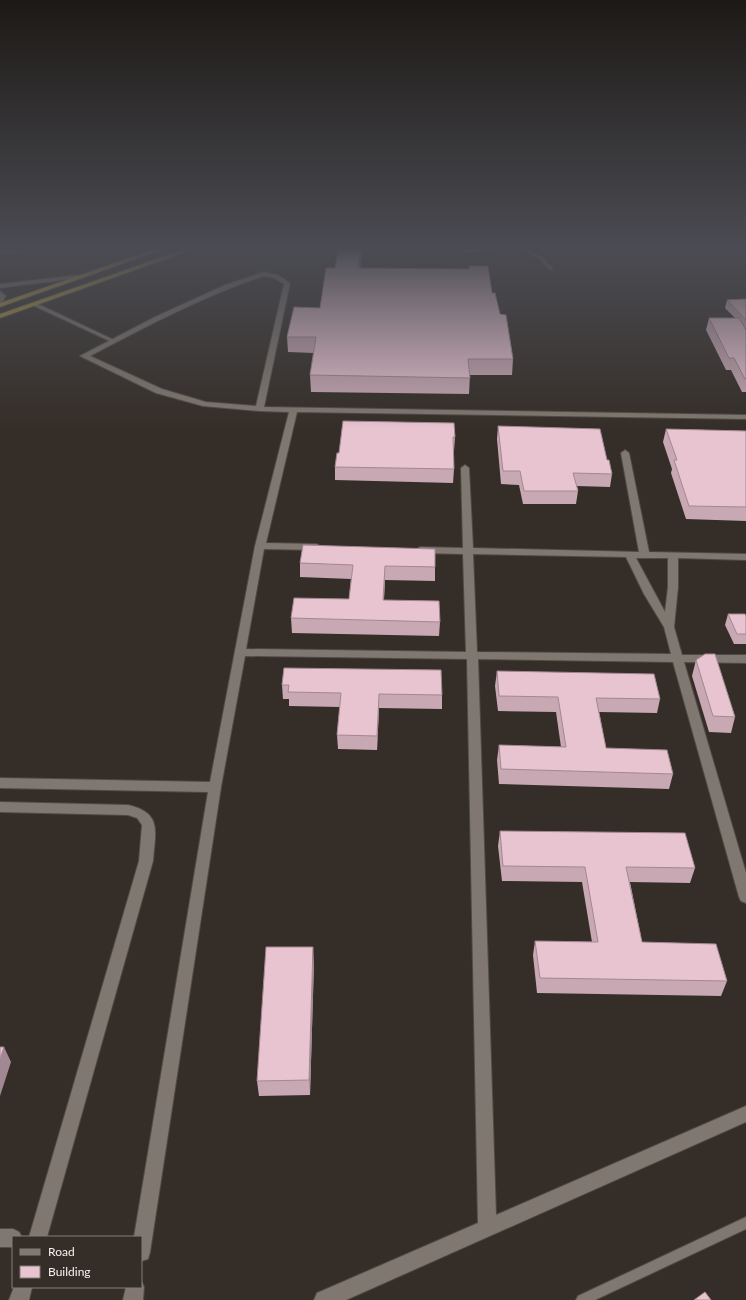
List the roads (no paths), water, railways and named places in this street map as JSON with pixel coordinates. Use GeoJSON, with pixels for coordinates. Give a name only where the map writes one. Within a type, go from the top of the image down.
{"type":"FeatureCollection","features":[{"type":"Feature","properties":{"kind":"highway"},"geometry":{"type":"LineString","coordinates":[[0,316],[24,308]]}},
{"type":"Feature","properties":{"kind":"street"},"geometry":{"type":"LineString","coordinates":[[180,308],[84,356],[159,391],[206,404],[258,409],[293,411],[746,417]]}},
{"type":"Feature","properties":{"kind":"street"},"geometry":{"type":"LineString","coordinates":[[258,409],[282,308]]}},
{"type":"Feature","properties":{"kind":"street"},"geometry":{"type":"LineString","coordinates":[[142,1246],[215,787],[260,546],[293,411]]}},
{"type":"Feature","properties":{"kind":"street"},"geometry":{"type":"LineString","coordinates":[[625,453],[645,555]]}},
{"type":"Feature","properties":{"kind":"street"},"geometry":{"type":"LineString","coordinates":[[465,468],[472,656],[487,1228]]}},
{"type":"Feature","properties":{"kind":"street"},"geometry":{"type":"LineString","coordinates":[[260,546],[329,548]]}},
{"type":"Feature","properties":{"kind":"street"},"geometry":{"type":"LineString","coordinates":[[407,549],[746,557]]}},
{"type":"Feature","properties":{"kind":"street"},"geometry":{"type":"LineString","coordinates":[[629,554],[649,594],[669,627],[746,897]]}},
{"type":"Feature","properties":{"kind":"street"},"geometry":{"type":"LineString","coordinates":[[669,627],[673,587],[673,555]]}},
{"type":"Feature","properties":{"kind":"street"},"geometry":{"type":"LineString","coordinates":[[240,652],[746,659]]}},
{"type":"Feature","properties":{"kind":"street"},"geometry":{"type":"LineString","coordinates":[[0,784],[215,787]]}},
{"type":"Feature","properties":{"kind":"street"},"geometry":{"type":"LineString","coordinates":[[0,807],[128,810],[140,813],[148,821],[149,825],[146,861],[38,1236]]}},
{"type":"Feature","properties":{"kind":"street"},"geometry":{"type":"LineString","coordinates":[[324,1300],[746,1114]]}},
{"type":"Feature","properties":{"kind":"street"},"geometry":{"type":"LineString","coordinates":[[0,1238],[12,1238]]}},
{"type":"Feature","properties":{"kind":"street"},"geometry":{"type":"LineString","coordinates":[[19,1300],[23,1288]]}},
{"type":"Feature","properties":{"kind":"street"},"geometry":{"type":"LineString","coordinates":[[133,1300],[136,1288]]}},
{"type":"Feature","properties":{"kind":"lane"},"geometry":{"type":"LineString","coordinates":[[42,308],[114,341]]}},
{"type":"Feature","properties":{"kind":"lane"},"geometry":{"type":"LineString","coordinates":[[582,1300],[746,1223]]}}]}
